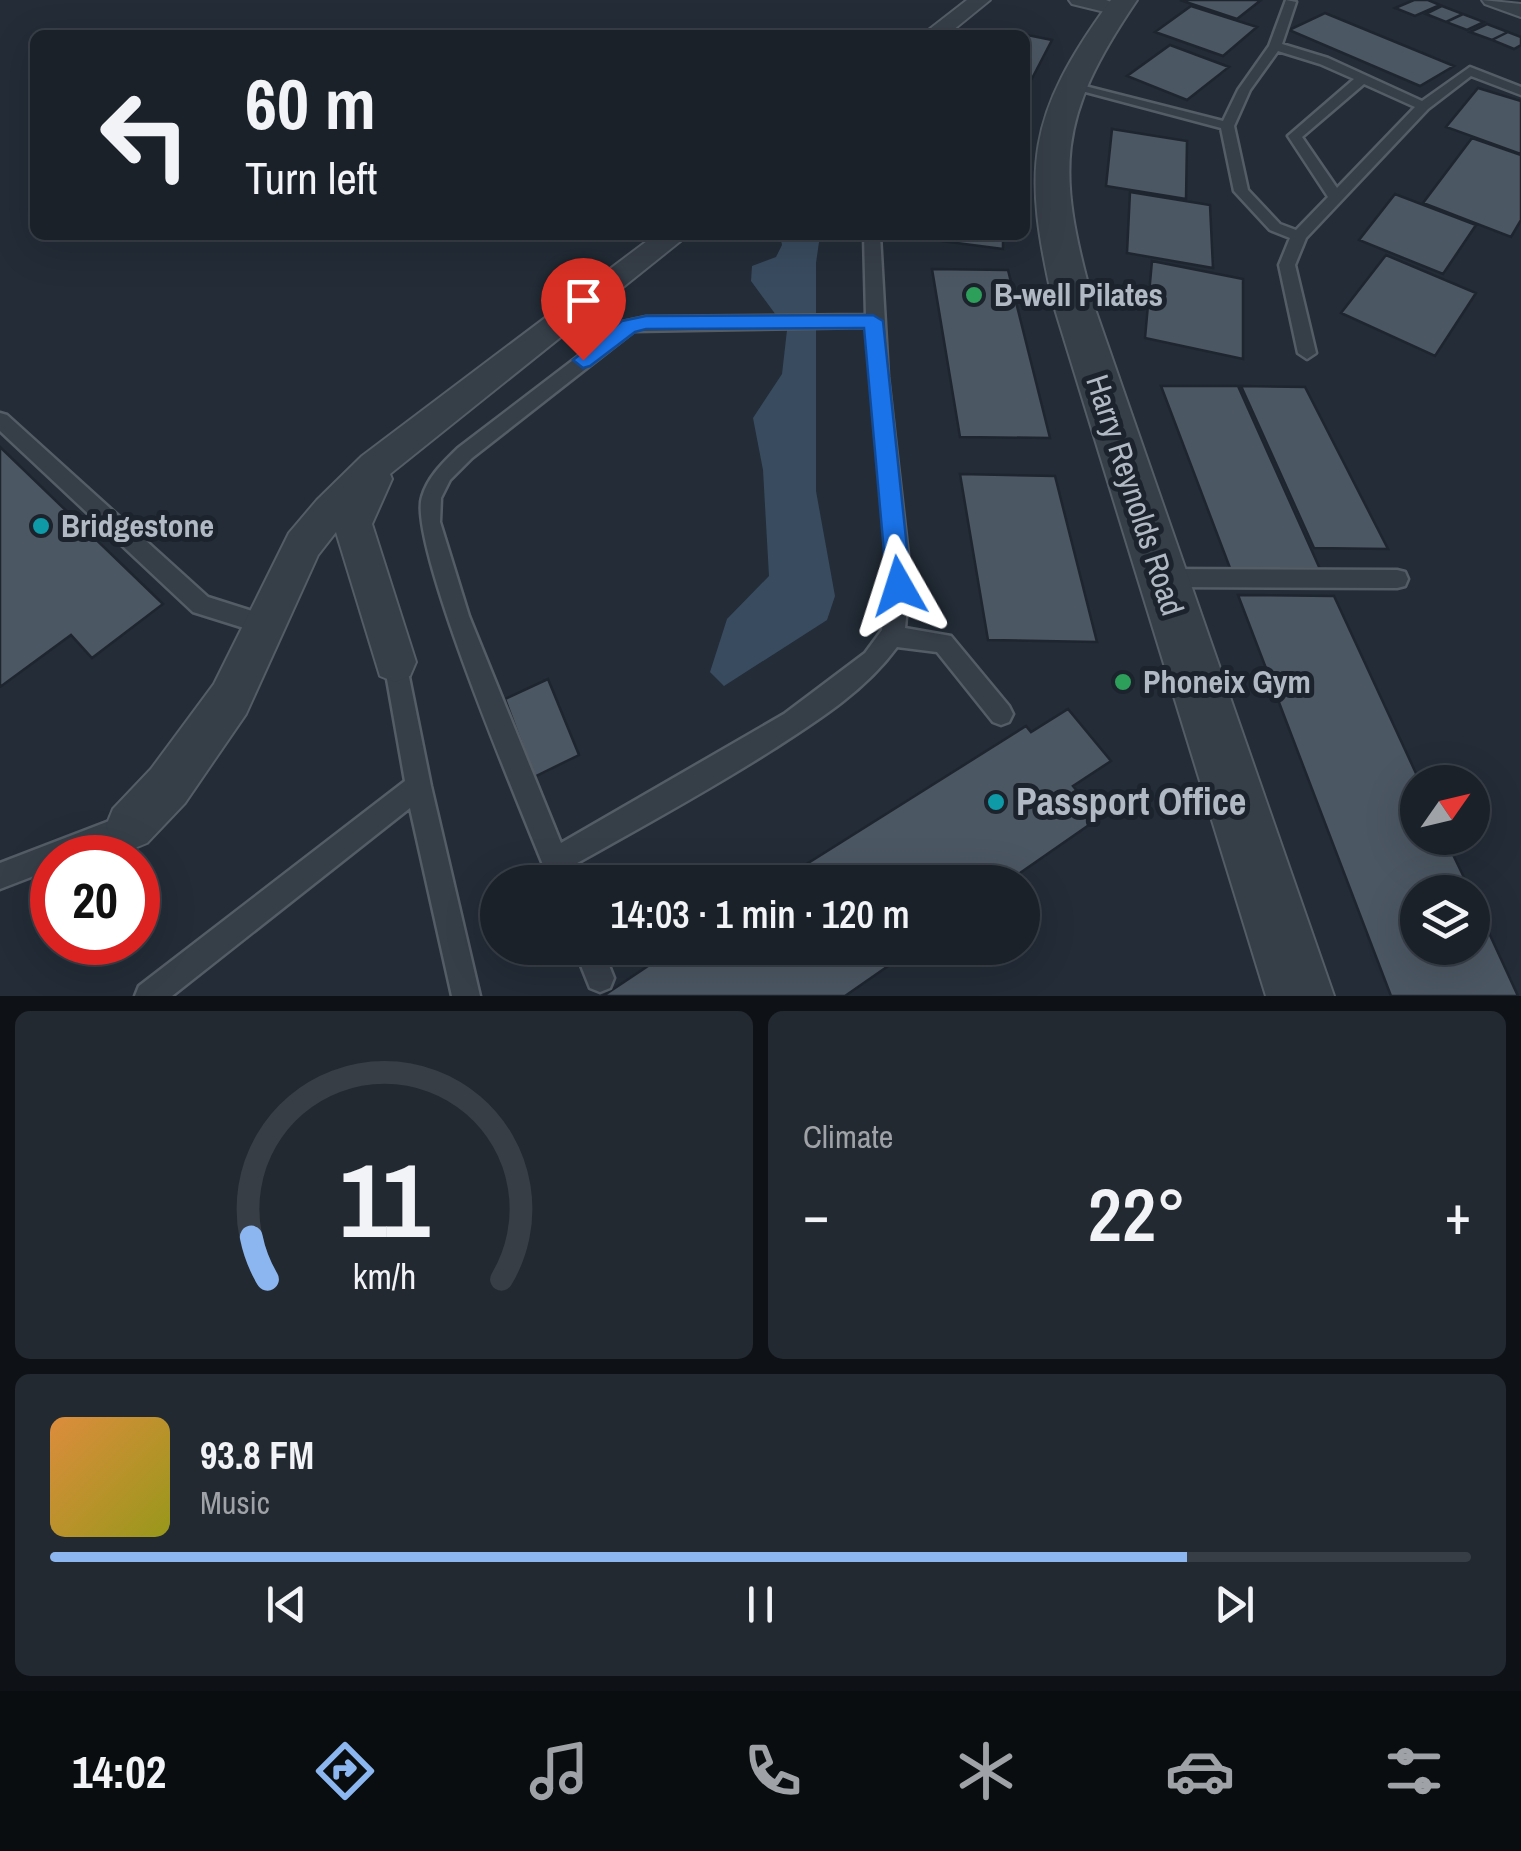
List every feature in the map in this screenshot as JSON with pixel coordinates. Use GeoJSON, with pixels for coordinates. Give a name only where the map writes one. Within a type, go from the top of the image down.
{"type":"FeatureCollection","features":[{"type":"Feature","properties":{"kind":"street"},"geometry":{"type":"LineString","coordinates":[[940,30],[980,0]]}},
{"type":"Feature","properties":{"kind":"street"},"geometry":{"type":"LineString","coordinates":[[1492,0],[1521,11]]}},
{"type":"Feature","properties":{"kind":"street","name":"Harry Reynolds Road"},"geometry":{"type":"LineString","coordinates":[[1106,3],[1052,130],[1049,197],[1058,246],[1300,996]]}},
{"type":"Feature","properties":{"kind":"street"},"geometry":{"type":"LineString","coordinates":[[130,826],[168,786],[230,699],[302,545],[384,459],[668,240]]}},
{"type":"Feature","properties":{"kind":"street"},"geometry":{"type":"LineString","coordinates":[[384,459],[353,524],[395,662]]}},
{"type":"Feature","properties":{"kind":"lane"},"geometry":{"type":"LineString","coordinates":[[1290,2],[1275,46],[1244,90],[1227,126],[1241,190],[1275,227],[1299,236]]}},
{"type":"Feature","properties":{"kind":"lane"},"geometry":{"type":"LineString","coordinates":[[1275,46],[1363,78],[1423,106]]}},
{"type":"Feature","properties":{"kind":"lane"},"geometry":{"type":"LineString","coordinates":[[1307,352],[1287,266],[1299,236],[1423,106],[1470,71],[1521,90]]}},
{"type":"Feature","properties":{"kind":"lane"},"geometry":{"type":"LineString","coordinates":[[1336,198],[1295,136],[1363,78]]}},
{"type":"Feature","properties":{"kind":"lane"},"geometry":{"type":"LineString","coordinates":[[1069,86],[1227,126]]}},
{"type":"Feature","properties":{"kind":"lane"},"geometry":{"type":"LineString","coordinates":[[570,865],[807,715],[870,661],[892,636],[899,586],[873,321],[872,240]]}},
{"type":"Feature","properties":{"kind":"lane"},"geometry":{"type":"LineString","coordinates":[[556,865],[458,616],[430,522],[431,498],[444,475],[465,453],[629,326],[873,321]]}},
{"type":"Feature","properties":{"kind":"lane"},"geometry":{"type":"LineString","coordinates":[[0,420],[201,605],[263,624]]}},
{"type":"Feature","properties":{"kind":"lane"},"geometry":{"type":"LineString","coordinates":[[1162,578],[1397,579]]}},
{"type":"Feature","properties":{"kind":"lane"},"geometry":{"type":"LineString","coordinates":[[892,636],[943,643],[1001,714]]}},
{"type":"Feature","properties":{"kind":"lane"},"geometry":{"type":"LineString","coordinates":[[395,662],[418,786],[466,996]]}},
{"type":"Feature","properties":{"kind":"lane"},"geometry":{"type":"LineString","coordinates":[[148,996],[418,786]]}},
{"type":"Feature","properties":{"kind":"lane"},"geometry":{"type":"LineString","coordinates":[[0,876],[130,826]]}},
{"type":"Feature","properties":{"kind":"lane"},"geometry":{"type":"LineString","coordinates":[[595,965],[600,978]]}},
{"type":"Feature","properties":{"kind":"water"},"geometry":{"type":"Polygon","coordinates":[[[781,240],[819,240],[816,491],[835,596],[827,620],[724,686],[710,672],[727,619],[769,576],[763,470],[753,418],[782,374],[787,330],[751,281],[752,266],[776,257],[781,240]]]}},
{"type":"Feature","properties":{"kind":"building"},"geometry":{"type":"Polygon","coordinates":[[[1180,0],[1261,0],[1237,19],[1180,0]]]}},
{"type":"Feature","properties":{"kind":"building"},"geometry":{"type":"Polygon","coordinates":[[[1414,0],[1440,5],[1415,16],[1395,8],[1414,0]]]}},
{"type":"Feature","properties":{"kind":"building"},"geometry":{"type":"Polygon","coordinates":[[[1191,6],[1257,27],[1223,56],[1155,32],[1191,6]]]}},
{"type":"Feature","properties":{"kind":"building"},"geometry":{"type":"Polygon","coordinates":[[[1442,6],[1463,14],[1446,22],[1426,14],[1442,6]]]}},
{"type":"Feature","properties":{"kind":"building"},"geometry":{"type":"Polygon","coordinates":[[[1325,13],[1454,66],[1420,86],[1289,30],[1325,13]]]}},
{"type":"Feature","properties":{"kind":"building"},"geometry":{"type":"Polygon","coordinates":[[[1463,14],[1484,22],[1467,30],[1446,22],[1463,14]]]}},
{"type":"Feature","properties":{"kind":"building"},"geometry":{"type":"Polygon","coordinates":[[[1487,24],[1508,32],[1492,40],[1470,32],[1487,24]]]}},
{"type":"Feature","properties":{"kind":"building"},"geometry":{"type":"Polygon","coordinates":[[[1508,32],[1521,37],[1521,45],[1514,49],[1492,40],[1508,32]]]}},
{"type":"Feature","properties":{"kind":"building"},"geometry":{"type":"Polygon","coordinates":[[[1030,36],[1052,40],[1030,82],[1030,36]]]}},
{"type":"Feature","properties":{"kind":"building"},"geometry":{"type":"Polygon","coordinates":[[[1170,45],[1229,67],[1187,100],[1127,76],[1170,45]]]}},
{"type":"Feature","properties":{"kind":"building"},"geometry":{"type":"Polygon","coordinates":[[[1478,88],[1521,101],[1521,154],[1446,127],[1478,88]]]}},
{"type":"Feature","properties":{"kind":"building"},"geometry":{"type":"Polygon","coordinates":[[[1112,129],[1187,141],[1186,199],[1106,186],[1112,129]]]}},
{"type":"Feature","properties":{"kind":"building"},"geometry":{"type":"Polygon","coordinates":[[[1472,138],[1521,155],[1521,220],[1511,237],[1423,203],[1472,138]]]}},
{"type":"Feature","properties":{"kind":"building"},"geometry":{"type":"Polygon","coordinates":[[[1130,192],[1210,205],[1213,268],[1127,253],[1130,192]]]}},
{"type":"Feature","properties":{"kind":"building"},"geometry":{"type":"Polygon","coordinates":[[[1395,194],[1476,225],[1443,274],[1359,240],[1395,194]]]}},
{"type":"Feature","properties":{"kind":"building"},"geometry":{"type":"Polygon","coordinates":[[[934,240],[1003,240],[1003,249],[934,240]]]}},
{"type":"Feature","properties":{"kind":"building"},"geometry":{"type":"Polygon","coordinates":[[[1386,255],[1476,293],[1435,356],[1341,313],[1386,255]]]}},
{"type":"Feature","properties":{"kind":"building"},"geometry":{"type":"Polygon","coordinates":[[[1152,261],[1243,279],[1243,359],[1145,338],[1152,261]]]}},
{"type":"Feature","properties":{"kind":"building"},"geometry":{"type":"Polygon","coordinates":[[[932,269],[1008,270],[1050,438],[960,437],[932,269]]]}},
{"type":"Feature","properties":{"kind":"building"},"geometry":{"type":"Polygon","coordinates":[[[1161,386],[1238,386],[1320,569],[1230,568],[1161,386]]]}},
{"type":"Feature","properties":{"kind":"building"},"geometry":{"type":"Polygon","coordinates":[[[1241,386],[1305,387],[1388,549],[1314,548],[1241,386]]]}},
{"type":"Feature","properties":{"kind":"building","name":"Bridgestone"},"geometry":{"type":"Polygon","coordinates":[[[0,447],[163,604],[92,658],[71,635],[0,687],[0,447]]]}},
{"type":"Feature","properties":{"kind":"building"},"geometry":{"type":"Polygon","coordinates":[[[960,474],[1055,476],[1097,642],[988,640],[960,474]]]}},
{"type":"Feature","properties":{"kind":"building"},"geometry":{"type":"Polygon","coordinates":[[[1238,595],[1334,596],[1412,765],[1400,765],[1400,855],[1453,855],[1463,875],[1400,875],[1400,965],[1490,965],[1490,935],[1518,996],[1391,996],[1238,595]]]}},
{"type":"Feature","properties":{"kind":"building"},"geometry":{"type":"Polygon","coordinates":[[[548,679],[579,755],[534,777],[505,699],[548,679]]]}},
{"type":"Feature","properties":{"kind":"building","name":"Passport Office"},"geometry":{"type":"Polygon","coordinates":[[[1068,709],[1111,761],[1073,786],[1099,818],[1031,865],[805,865],[1026,726],[1031,732],[1068,709]]]}},
{"type":"Feature","properties":{"kind":"building"},"geometry":{"type":"Polygon","coordinates":[[[650,965],[890,965],[845,996],[603,996],[650,965]]]}},
{"type":"Feature","properties":{"kind":"place","name":"B-well Pilates"},"geometry":{"type":"Point","coordinates":[974,295]}},
{"type":"Feature","properties":{"kind":"place","name":"Bridgestone"},"geometry":{"type":"Point","coordinates":[41,526]}},
{"type":"Feature","properties":{"kind":"place","name":"Phoneix Gym"},"geometry":{"type":"Point","coordinates":[1123,682]}},
{"type":"Feature","properties":{"kind":"place","name":"Passport Office"},"geometry":{"type":"Point","coordinates":[996,802]}},
{"type":"Feature","properties":{"kind":"route"},"geometry":{"type":"LineString","coordinates":[[583,360],[629,326],[646,323],[873,321],[899,586]]}}]}
